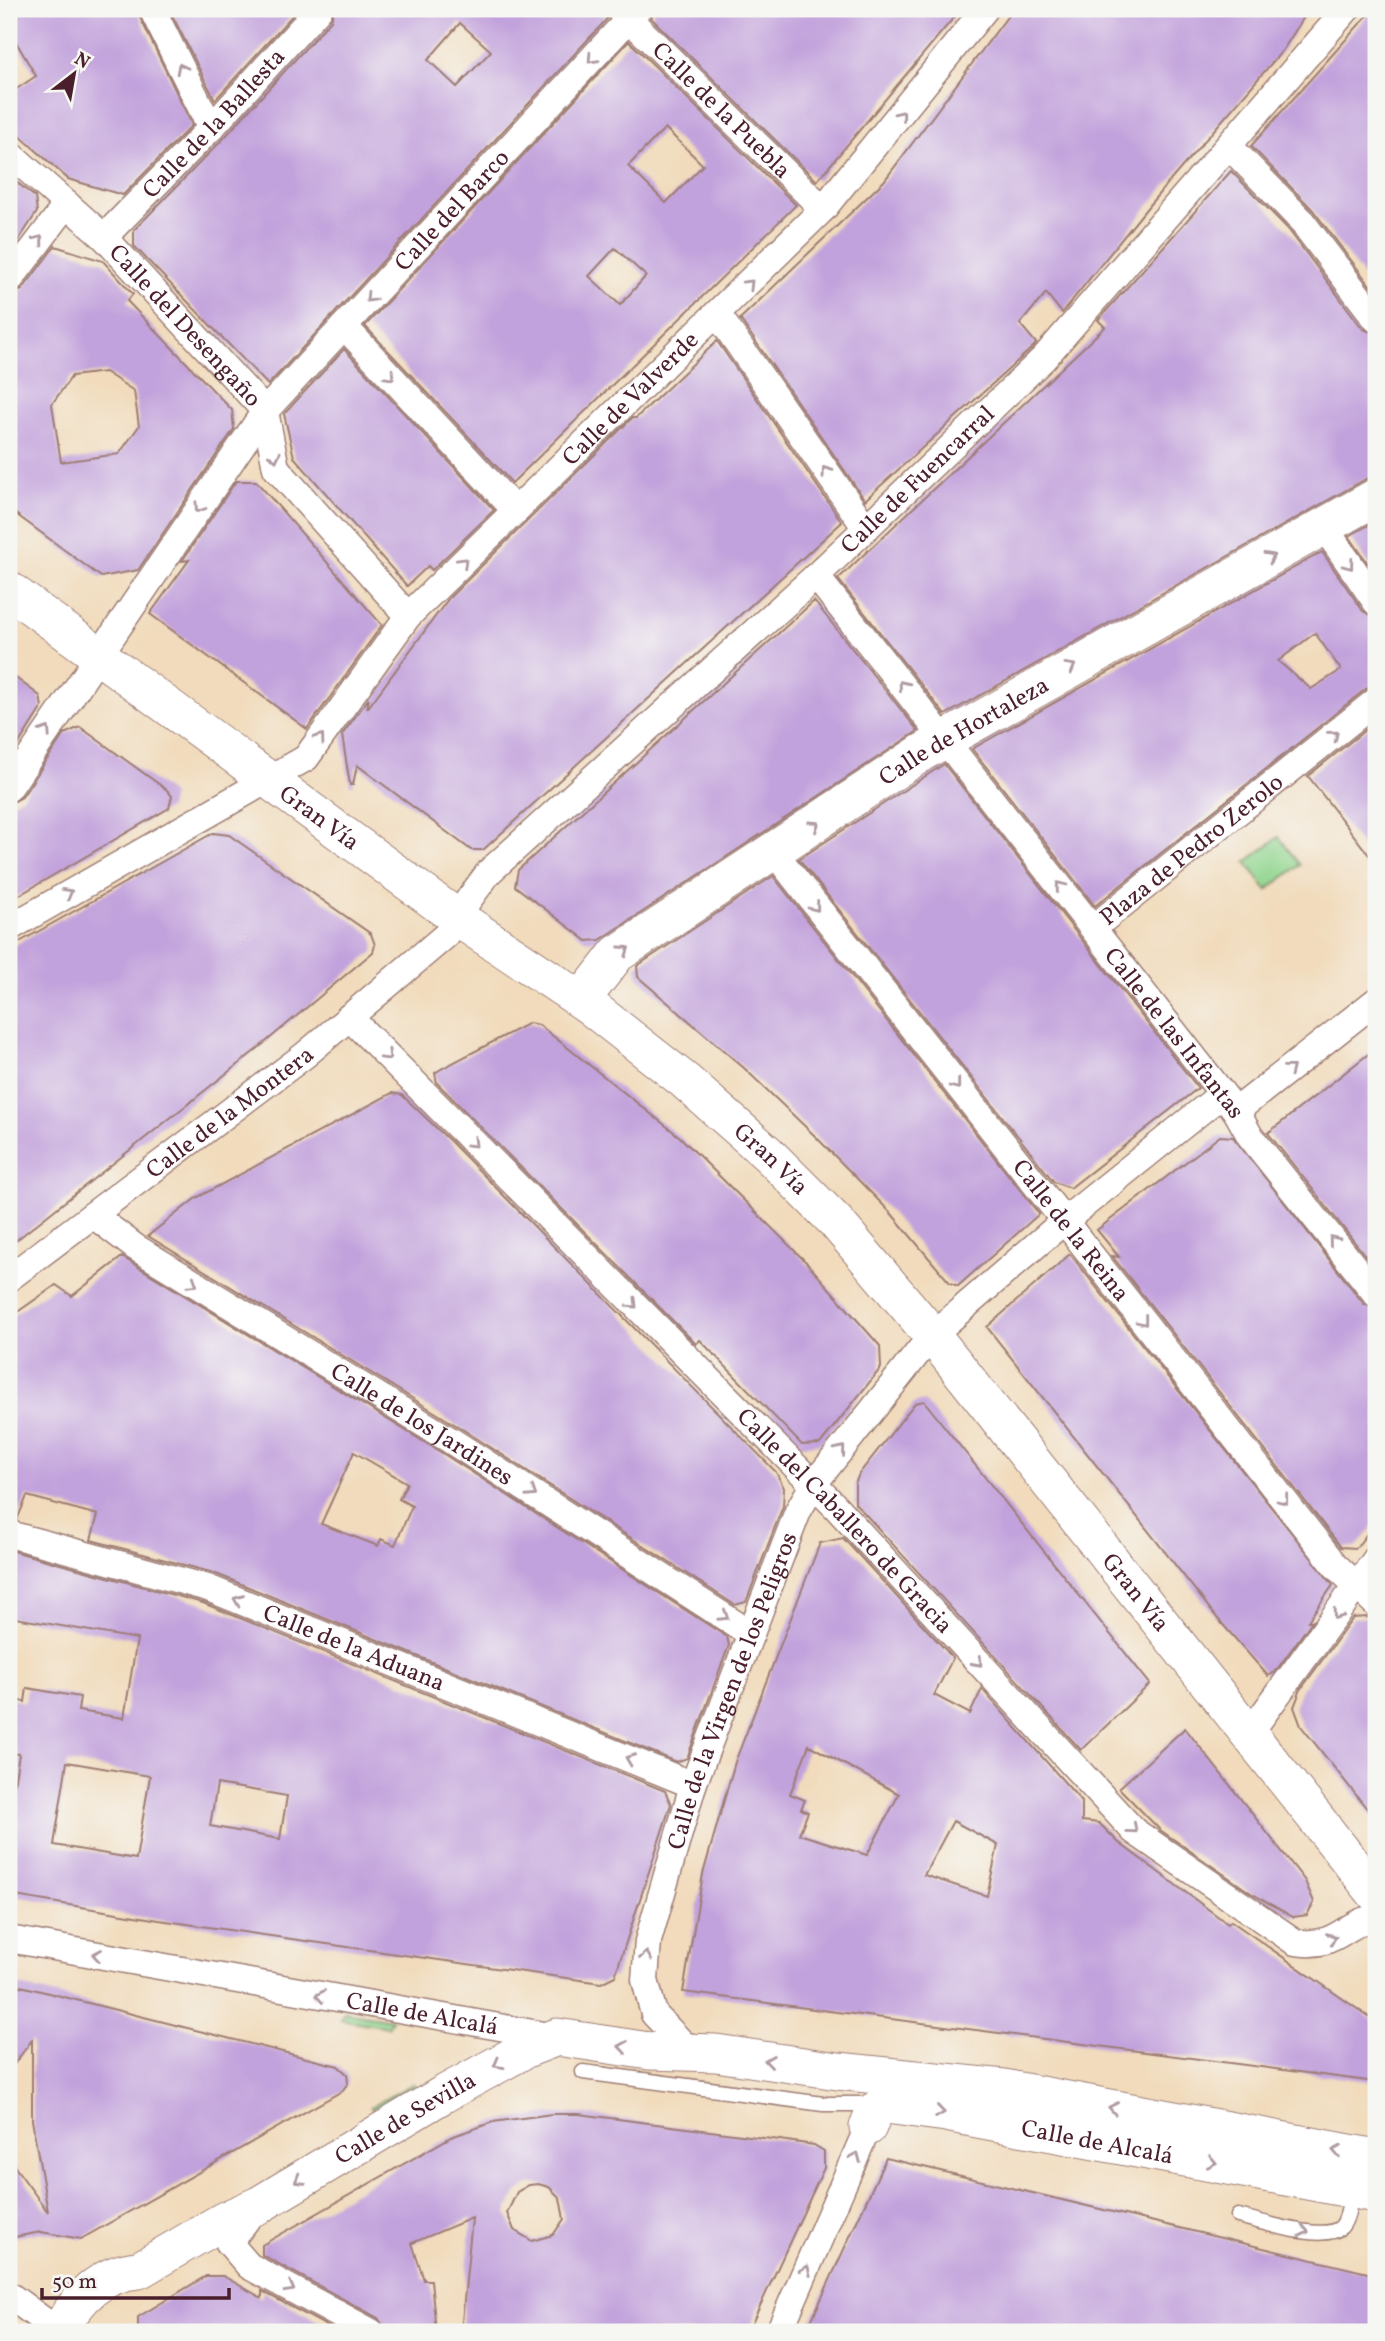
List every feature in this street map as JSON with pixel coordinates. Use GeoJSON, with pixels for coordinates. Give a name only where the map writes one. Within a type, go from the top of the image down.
{"type":"FeatureCollection","features":[{"type":"Feature","properties":{"kind":"street"},"geometry":{"type":"LineString","coordinates":[[152,9],[211,128]]}},
{"type":"Feature","properties":{"kind":"street","name":"Calle de la Ballesta"},"geometry":{"type":"LineString","coordinates":[[104,237],[211,128],[319,9]]}},
{"type":"Feature","properties":{"kind":"street","name":"Calle de Valverde"},"geometry":{"type":"LineString","coordinates":[[9,928],[306,758],[408,616],[718,315],[823,209],[985,9]]}},
{"type":"Feature","properties":{"kind":"street","name":"Calle de Fuencarral"},"geometry":{"type":"LineString","coordinates":[[450,927],[493,868],[816,576],[1044,358],[1230,147],[1347,9]]}},
{"type":"Feature","properties":{"kind":"street","name":"Calle de la Puebla"},"geometry":{"type":"LineString","coordinates":[[629,12],[823,209]]}},
{"type":"Feature","properties":{"kind":"street","name":"Calle del Barco"},"geometry":{"type":"LineString","coordinates":[[9,788],[265,411],[629,12]]}},
{"type":"Feature","properties":{"kind":"street"},"geometry":{"type":"LineString","coordinates":[[1230,147],[1300,219],[1376,319]]}},
{"type":"Feature","properties":{"kind":"street","name":"Calle del Desengaño"},"geometry":{"type":"LineString","coordinates":[[9,153],[104,237],[265,411],[276,468],[408,616]]}},
{"type":"Feature","properties":{"kind":"street"},"geometry":{"type":"LineString","coordinates":[[10,277],[66,204]]}},
{"type":"Feature","properties":{"kind":"street"},"geometry":{"type":"LineString","coordinates":[[718,315],[865,527]]}},
{"type":"Feature","properties":{"kind":"street"},"geometry":{"type":"LineString","coordinates":[[344,326],[516,511]]}},
{"type":"Feature","properties":{"kind":"street","name":"Calle de Hortaleza"},"geometry":{"type":"LineString","coordinates":[[587,1004],[590,989],[617,954],[946,738],[1376,497]]}},
{"type":"Feature","properties":{"kind":"street"},"geometry":{"type":"LineString","coordinates":[[1324,527],[1376,602]]}},
{"type":"Feature","properties":{"kind":"street","name":"Calle de las Infantas"},"geometry":{"type":"LineString","coordinates":[[816,576],[946,738],[1229,1102],[1250,1136],[1376,1294]]}},
{"type":"Feature","properties":{"kind":"street","name":"Gran Vía"},"geometry":{"type":"LineString","coordinates":[[9,590],[268,779],[450,927],[587,1004],[685,1081],[768,1154],[844,1231],[932,1335],[1376,1894]]}},
{"type":"Feature","properties":{"kind":"street","name":"Plaza de Pedro Zerolo"},"geometry":{"type":"LineString","coordinates":[[1093,928],[1376,701]]}},
{"type":"Feature","properties":{"kind":"street","name":"Calle de la Reina"},"geometry":{"type":"LineString","coordinates":[[774,852],[1335,1565],[1368,1595]]}},
{"type":"Feature","properties":{"kind":"street","name":"Calle de la Montera"},"geometry":{"type":"LineString","coordinates":[[9,1278],[305,1055],[450,927]]}},
{"type":"Feature","properties":{"kind":"street"},"geometry":{"type":"LineString","coordinates":[[1229,1102],[1376,1001]]}},
{"type":"Feature","properties":{"kind":"street","name":"Calle del Caballero de Gracia"},"geometry":{"type":"LineString","coordinates":[[349,1017],[813,1485],[1134,1831],[1295,1942],[1313,1945],[1332,1941],[1365,1919],[1376,1917]]}},
{"type":"Feature","properties":{"kind":"street","name":"Calle de la Virgen de los Peligros"},"geometry":{"type":"LineString","coordinates":[[716,2053],[684,2045],[659,2022],[645,1980],[648,1941],[693,1785],[798,1511],[813,1485],[932,1335],[1064,1221],[1229,1102]]}},
{"type":"Feature","properties":{"kind":"street","name":"Calle de los Jardines"},"geometry":{"type":"LineString","coordinates":[[93,1215],[135,1247],[450,1440],[751,1634]]}},
{"type":"Feature","properties":{"kind":"street","name":"Calle de la Aduana"},"geometry":{"type":"LineString","coordinates":[[9,1534],[208,1588],[693,1785]]}},
{"type":"Feature","properties":{"kind":"street"},"geometry":{"type":"LineString","coordinates":[[1249,1734],[1368,1595],[1376,1559]]}},
{"type":"Feature","properties":{"kind":"street","name":"Calle de Alcalá"},"geometry":{"type":"LineString","coordinates":[[9,1939],[556,2037],[649,2051],[716,2053],[838,2071],[1004,2088],[1376,2158]]}},
{"type":"Feature","properties":{"kind":"street","name":"Calle de Sevilla"},"geometry":{"type":"LineString","coordinates":[[58,2332],[80,2298],[118,2275],[139,2270],[223,2221],[259,2205],[442,2095],[526,2049],[556,2037]]}},
{"type":"Feature","properties":{"kind":"street"},"geometry":{"type":"LineString","coordinates":[[779,2332],[875,2112],[854,2083],[838,2071]]}},
{"type":"Feature","properties":{"kind":"street","name":"Calle de Alcalá"},"geometry":{"type":"LineString","coordinates":[[875,2112],[946,2113],[1364,2192]]}},
{"type":"Feature","properties":{"kind":"street","name":"Calle de Sevilla"},"geometry":{"type":"LineString","coordinates":[[259,2205],[234,2233],[229,2243],[233,2251],[249,2266],[371,2332]]}},
{"type":"Feature","properties":{"kind":"street"},"geometry":{"type":"LineString","coordinates":[[9,2295],[58,2332]]}},
{"type":"Feature","properties":{"kind":"lane"},"geometry":{"type":"LineString","coordinates":[[583,2072],[875,2112],[910,2078]]}},
{"type":"Feature","properties":{"kind":"lane"},"geometry":{"type":"LineString","coordinates":[[1238,2216],[1315,2234],[1329,2232],[1340,2228],[1364,2192]]}},
{"type":"Feature","properties":{"kind":"lane"},"geometry":{"type":"LineString","coordinates":[[118,2275],[130,2258],[201,2217]]}},
{"type":"Feature","properties":{"kind":"green space"},"geometry":{"type":"Polygon","coordinates":[[[1279,837],[1300,865],[1267,890],[1246,862],[1279,837]]]}},
{"type":"Feature","properties":{"kind":"green space"},"geometry":{"type":"Polygon","coordinates":[[[344,2012],[392,2020],[388,2027],[340,2019],[344,2012]]]}},
{"type":"Feature","properties":{"kind":"green space"},"geometry":{"type":"Polygon","coordinates":[[[413,2084],[420,2089],[378,2113],[371,2107],[413,2084]]]}},
{"type":"Feature","properties":{"kind":"building"},"geometry":{"type":"Polygon","coordinates":[[[9,9],[136,9],[192,125],[123,195],[68,179],[9,126],[9,94],[36,76],[9,30],[9,9]]]}},
{"type":"Feature","properties":{"kind":"building"},"geometry":{"type":"Polygon","coordinates":[[[169,9],[298,9],[215,100],[169,9]]]}},
{"type":"Feature","properties":{"kind":"building"},"geometry":{"type":"Polygon","coordinates":[[[334,9],[598,9],[607,19],[268,385],[134,246],[134,230],[223,139],[331,20],[334,9]],[[460,23],[428,60],[457,87],[491,51],[460,23]]]}},
{"type":"Feature","properties":{"kind":"building"},"geometry":{"type":"Polygon","coordinates":[[[655,9],[961,9],[817,181],[651,18],[655,9]]]}},
{"type":"Feature","properties":{"kind":"building"},"geometry":{"type":"Polygon","coordinates":[[[1013,9],[1309,9],[1283,50],[1150,204],[1062,313],[1046,293],[1020,324],[1036,343],[1034,346],[865,500],[740,319],[884,181],[1013,9]]]}},
{"type":"Feature","properties":{"kind":"building"},"geometry":{"type":"Polygon","coordinates":[[[1373,9],[1376,9],[1376,293],[1312,209],[1251,146],[1373,9]]]}},
{"type":"Feature","properties":{"kind":"building"},"geometry":{"type":"Polygon","coordinates":[[[629,41],[796,205],[512,483],[365,326],[629,41]],[[665,128],[628,166],[666,203],[703,165],[665,128]],[[615,248],[589,276],[620,305],[646,276],[615,248]]]}},
{"type":"Feature","properties":{"kind":"building"},"geometry":{"type":"Polygon","coordinates":[[[1231,171],[1288,229],[1363,329],[1376,334],[1376,476],[1366,479],[945,715],[838,579],[1105,327],[1098,320],[1231,171]]]}},
{"type":"Feature","properties":{"kind":"building"},"geometry":{"type":"Polygon","coordinates":[[[9,176],[35,197],[37,212],[9,255],[9,176]]]}},
{"type":"Feature","properties":{"kind":"building"},"geometry":{"type":"Polygon","coordinates":[[[55,246],[103,261],[133,294],[127,301],[232,410],[234,429],[138,570],[101,577],[9,509],[9,296],[22,290],[55,246]],[[105,372],[72,376],[52,404],[61,462],[119,454],[139,426],[134,391],[105,372]]]}},
{"type":"Feature","properties":{"kind":"building"},"geometry":{"type":"Polygon","coordinates":[[[717,341],[842,522],[483,850],[471,850],[357,765],[353,785],[350,785],[342,735],[369,698],[367,709],[449,598],[632,418],[636,418],[717,341]]]}},
{"type":"Feature","properties":{"kind":"building"},"geometry":{"type":"Polygon","coordinates":[[[344,349],[494,510],[432,570],[428,566],[407,586],[294,457],[284,414],[344,349]]]}},
{"type":"Feature","properties":{"kind":"building"},"geometry":{"type":"Polygon","coordinates":[[[236,481],[256,481],[382,625],[307,729],[150,614],[189,560],[182,561],[236,481]]]}},
{"type":"Feature","properties":{"kind":"building"},"geometry":{"type":"Polygon","coordinates":[[[1376,521],[1376,575],[1349,536],[1376,521]]]}},
{"type":"Feature","properties":{"kind":"building"},"geometry":{"type":"Polygon","coordinates":[[[1322,552],[1363,611],[1376,618],[1376,686],[1366,689],[1095,906],[972,749],[1322,552]],[[1315,633],[1278,661],[1311,689],[1341,670],[1315,633]]]}},
{"type":"Feature","properties":{"kind":"building"},"geometry":{"type":"Polygon","coordinates":[[[814,601],[918,731],[600,940],[587,941],[515,886],[518,870],[814,601]]]}},
{"type":"Feature","properties":{"kind":"building"},"geometry":{"type":"Polygon","coordinates":[[[9,673],[40,696],[42,707],[9,759],[9,673]]]}},
{"type":"Feature","properties":{"kind":"building"},"geometry":{"type":"Polygon","coordinates":[[[1376,721],[1376,864],[1308,776],[1376,721]]]}},
{"type":"Feature","properties":{"kind":"building"},"geometry":{"type":"Polygon","coordinates":[[[80,727],[167,790],[172,796],[169,808],[9,901],[9,804],[22,797],[64,734],[80,727]]]}},
{"type":"Feature","properties":{"kind":"building"},"geometry":{"type":"Polygon","coordinates":[[[944,764],[1198,1088],[1070,1188],[1054,1182],[799,859],[944,764]]]}},
{"type":"Feature","properties":{"kind":"building"},"geometry":{"type":"Polygon","coordinates":[[[213,833],[229,835],[371,934],[375,945],[373,952],[256,1050],[9,1246],[9,948],[213,833]]]}},
{"type":"Feature","properties":{"kind":"building"},"geometry":{"type":"Polygon","coordinates":[[[773,876],[1039,1214],[958,1286],[950,1283],[891,1213],[815,1136],[744,1068],[638,977],[637,966],[773,876]]]}},
{"type":"Feature","properties":{"kind":"building"},"geometry":{"type":"Polygon","coordinates":[[[529,1023],[539,1025],[680,1137],[806,1262],[880,1346],[881,1368],[820,1444],[802,1445],[700,1340],[696,1344],[437,1083],[435,1073],[441,1069],[529,1023]]]}},
{"type":"Feature","properties":{"kind":"building"},"geometry":{"type":"Polygon","coordinates":[[[1376,1048],[1376,1269],[1268,1133],[1376,1048]]]}},
{"type":"Feature","properties":{"kind":"building"},"geometry":{"type":"Polygon","coordinates":[[[392,1093],[402,1095],[450,1141],[776,1472],[784,1488],[783,1506],[746,1602],[735,1605],[459,1427],[148,1236],[196,1198],[392,1093]]]}},
{"type":"Feature","properties":{"kind":"building"},"geometry":{"type":"Polygon","coordinates":[[[1220,1136],[1233,1137],[1364,1304],[1376,1309],[1376,1522],[1356,1548],[1341,1547],[1112,1256],[1119,1257],[1097,1230],[1220,1136]]]}},
{"type":"Feature","properties":{"kind":"building"},"geometry":{"type":"Polygon","coordinates":[[[1070,1254],[1333,1585],[1308,1621],[1312,1621],[1275,1672],[1268,1676],[1218,1619],[987,1327],[1070,1254]]]}},
{"type":"Feature","properties":{"kind":"building"},"geometry":{"type":"Polygon","coordinates":[[[122,1257],[442,1453],[727,1637],[729,1645],[687,1758],[677,1762],[214,1573],[91,1540],[98,1515],[27,1496],[17,1520],[9,1519],[9,1318],[56,1285],[72,1296],[122,1257]],[[354,1452],[321,1524],[378,1546],[381,1539],[395,1545],[412,1506],[399,1499],[407,1483],[354,1452]]]}},
{"type":"Feature","properties":{"kind":"building"},"geometry":{"type":"Polygon","coordinates":[[[924,1401],[1150,1684],[1081,1750],[855,1503],[855,1484],[859,1474],[915,1403],[924,1401]]]}},
{"type":"Feature","properties":{"kind":"building"},"geometry":{"type":"Polygon","coordinates":[[[843,1538],[953,1658],[934,1695],[970,1714],[982,1689],[1082,1802],[1082,1821],[1099,1823],[1118,1842],[1228,1924],[1231,1921],[1376,2022],[1376,2082],[683,1992],[703,1874],[735,1762],[820,1543],[843,1538]],[[809,1745],[790,1794],[805,1800],[801,1809],[808,1812],[799,1834],[867,1855],[899,1794],[809,1745]],[[953,1821],[924,1875],[987,1896],[998,1845],[953,1821]]]}},
{"type":"Feature","properties":{"kind":"building"},"geometry":{"type":"Polygon","coordinates":[[[9,1550],[203,1603],[665,1791],[671,1804],[615,1976],[601,1983],[159,1920],[9,1895],[9,1816],[19,1754],[9,1753],[9,1699],[25,1702],[27,1688],[80,1697],[78,1711],[124,1718],[137,1639],[9,1617],[9,1550]],[[67,1762],[54,1845],[136,1859],[150,1776],[67,1762]],[[217,1784],[210,1826],[280,1839],[287,1796],[217,1784]]]}},
{"type":"Feature","properties":{"kind":"building"},"geometry":{"type":"Polygon","coordinates":[[[1368,1617],[1376,1625],[1376,1820],[1301,1726],[1294,1707],[1301,1689],[1353,1618],[1368,1617]]]}},
{"type":"Feature","properties":{"kind":"building"},"geometry":{"type":"Polygon","coordinates":[[[1185,1728],[1305,1881],[1314,1902],[1307,1915],[1293,1917],[1251,1893],[1160,1830],[1119,1788],[1185,1728]]]}},
{"type":"Feature","properties":{"kind":"building"},"geometry":{"type":"Polygon","coordinates":[[[9,1983],[338,2066],[347,2074],[348,2083],[342,2091],[81,2239],[41,2232],[9,2238],[9,2159],[48,2212],[32,2120],[32,2040],[9,2071],[9,1983]]]}},
{"type":"Feature","properties":{"kind":"building"},"geometry":{"type":"Polygon","coordinates":[[[552,2114],[579,2114],[780,2140],[814,2145],[824,2151],[824,2168],[748,2332],[461,2332],[472,2218],[412,2243],[424,2280],[431,2280],[436,2332],[387,2332],[378,2318],[262,2255],[262,2245],[451,2137],[493,2122],[552,2114]],[[529,2185],[517,2192],[507,2213],[514,2230],[532,2241],[553,2235],[564,2219],[560,2198],[549,2187],[529,2185]]]}},
{"type":"Feature","properties":{"kind":"building"},"geometry":{"type":"Polygon","coordinates":[[[886,2158],[1376,2275],[1376,2332],[806,2332],[886,2158]]]}},
{"type":"Feature","properties":{"kind":"building"},"geometry":{"type":"Polygon","coordinates":[[[206,2276],[223,2276],[262,2298],[262,2291],[338,2332],[138,2332],[138,2317],[206,2276]]]}}]}
